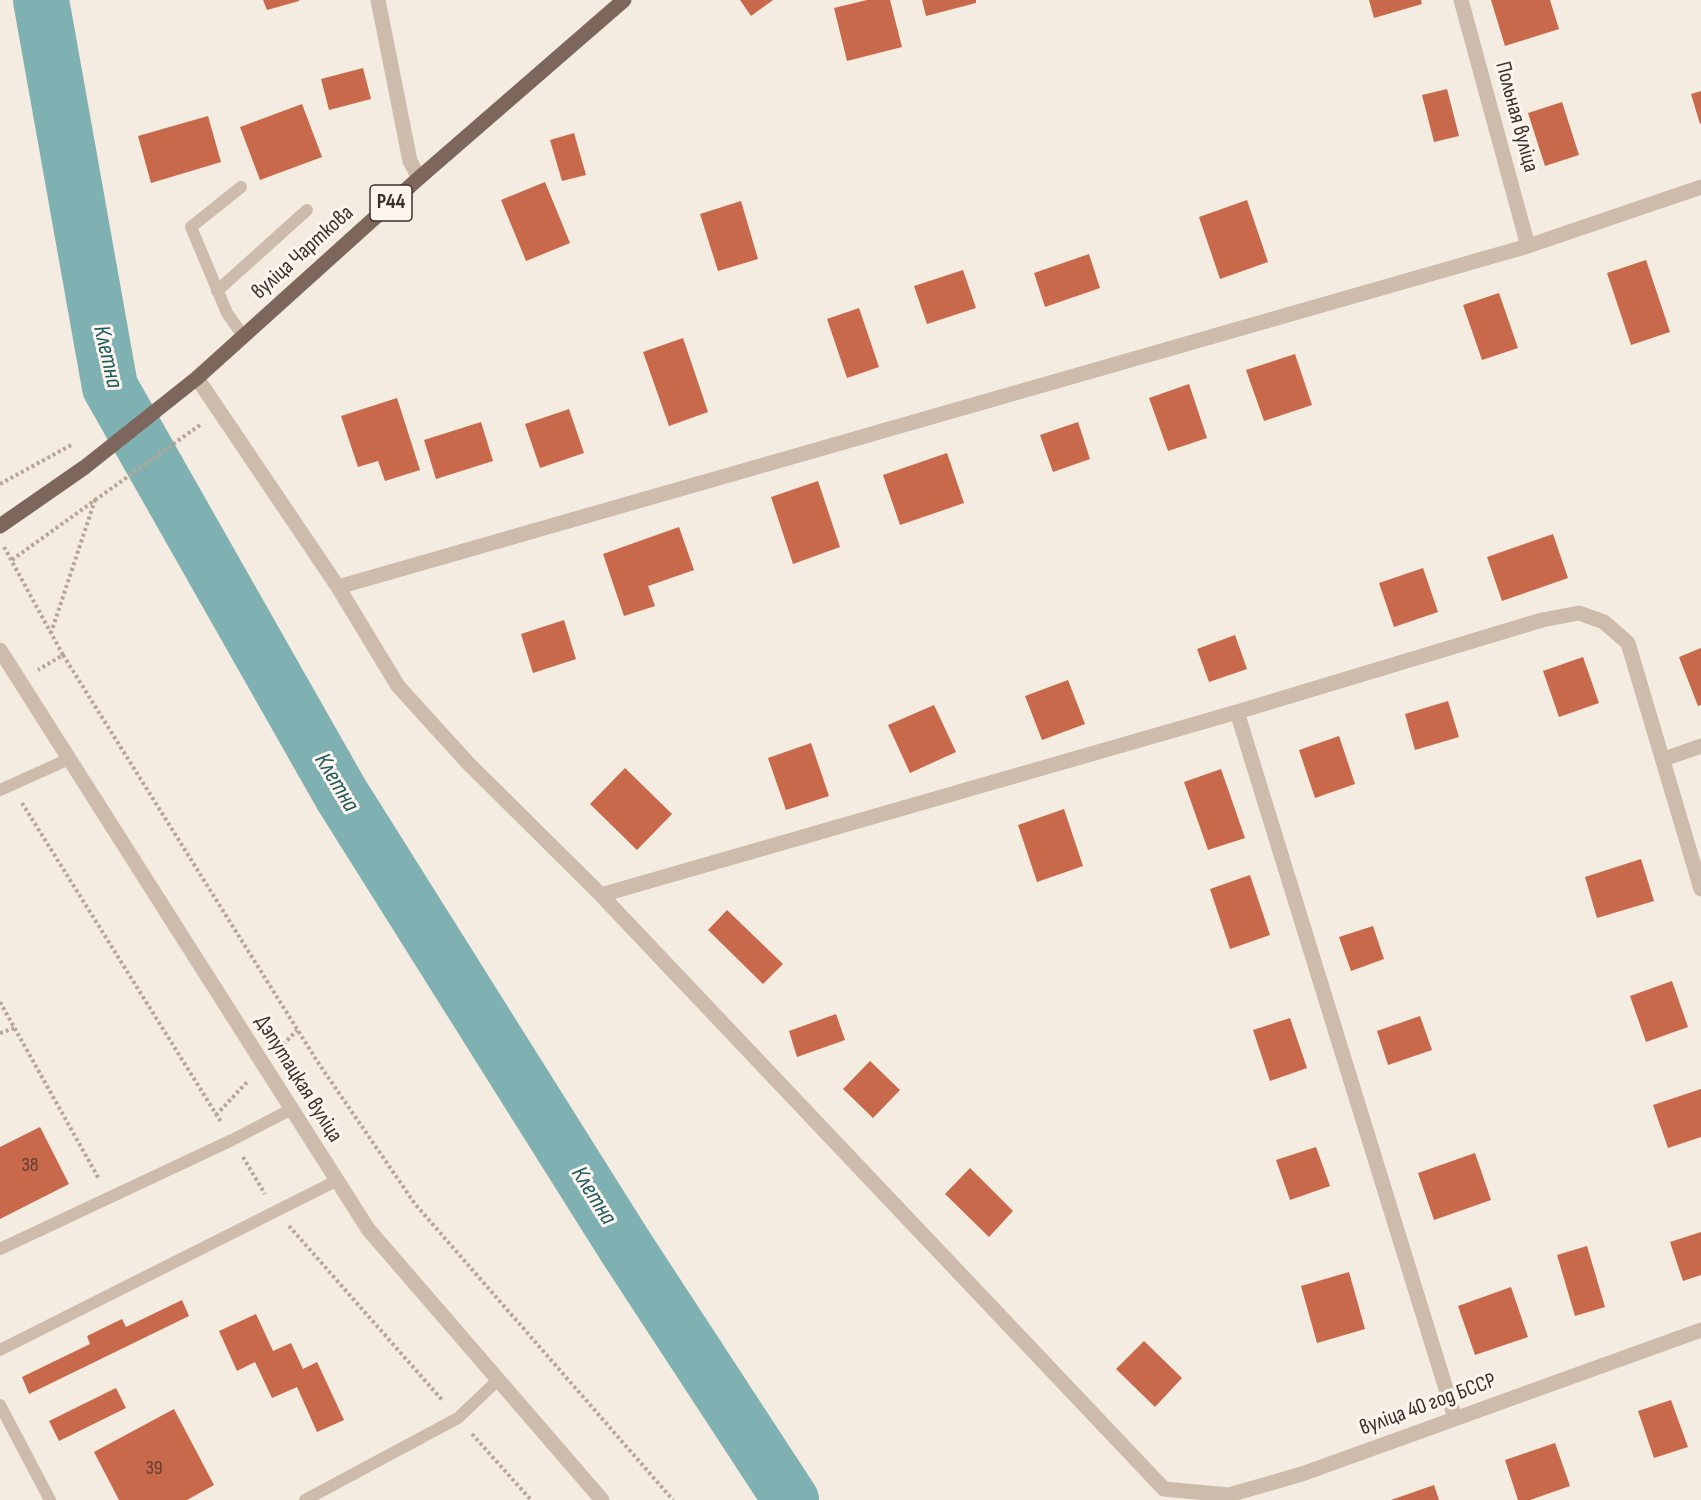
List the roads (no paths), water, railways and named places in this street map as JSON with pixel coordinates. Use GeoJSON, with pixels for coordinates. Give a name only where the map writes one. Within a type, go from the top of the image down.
{"type":"FeatureCollection","features":[{"type":"Feature","properties":{"kind":"main road","name":"вуліца Чарткова"},"geometry":{"type":"LineString","coordinates":[[0,526],[85,467],[161,409],[419,178],[624,0]]}},
{"type":"Feature","properties":{"kind":"street"},"geometry":{"type":"LineString","coordinates":[[378,0],[410,161],[419,178]]}},
{"type":"Feature","properties":{"kind":"street","name":"Польная вуліца"},"geometry":{"type":"LineString","coordinates":[[1461,0],[1528,246]]}},
{"type":"Feature","properties":{"kind":"street"},"geometry":{"type":"LineString","coordinates":[[338,587],[1528,246],[1701,187]]}},
{"type":"Feature","properties":{"kind":"street"},"geometry":{"type":"LineString","coordinates":[[197,378],[338,587],[398,686],[468,762],[601,895],[1237,712],[1542,620],[1579,613],[1604,622],[1628,643],[1701,889]]}},
{"type":"Feature","properties":{"kind":"street","name":"Дэпутацкая вуліца"},"geometry":{"type":"LineString","coordinates":[[0,650],[368,1229],[602,1500]]}},
{"type":"Feature","properties":{"kind":"street"},"geometry":{"type":"LineString","coordinates":[[1237,712],[1455,1418]]}},
{"type":"Feature","properties":{"kind":"street"},"geometry":{"type":"LineString","coordinates":[[1664,759],[1701,746]]}},
{"type":"Feature","properties":{"kind":"street","name":"вуліца 40 год БССР"},"geometry":{"type":"LineString","coordinates":[[601,895],[1164,1489],[1228,1495],[1302,1474],[1701,1330]]}},
{"type":"Feature","properties":{"kind":"lane"},"geometry":{"type":"LineString","coordinates":[[241,187],[191,227],[217,291],[234,325],[244,337]]}},
{"type":"Feature","properties":{"kind":"lane"},"geometry":{"type":"LineString","coordinates":[[217,291],[307,210]]}},
{"type":"Feature","properties":{"kind":"lane"},"geometry":{"type":"LineString","coordinates":[[0,790],[69,759]]}},
{"type":"Feature","properties":{"kind":"lane"},"geometry":{"type":"LineString","coordinates":[[0,1249],[291,1110]]}},
{"type":"Feature","properties":{"kind":"lane"},"geometry":{"type":"LineString","coordinates":[[0,1350],[336,1181]]}},
{"type":"Feature","properties":{"kind":"lane"},"geometry":{"type":"LineString","coordinates":[[305,1500],[458,1418],[498,1380]]}},
{"type":"Feature","properties":{"kind":"lane"},"geometry":{"type":"LineString","coordinates":[[0,1405],[50,1500]]}},
{"type":"Feature","properties":{"kind":"waterway","name":"Клетна"},"geometry":{"type":"LineString","coordinates":[[41,0],[110,387],[341,794],[625,1246],[791,1500]]}}]}
